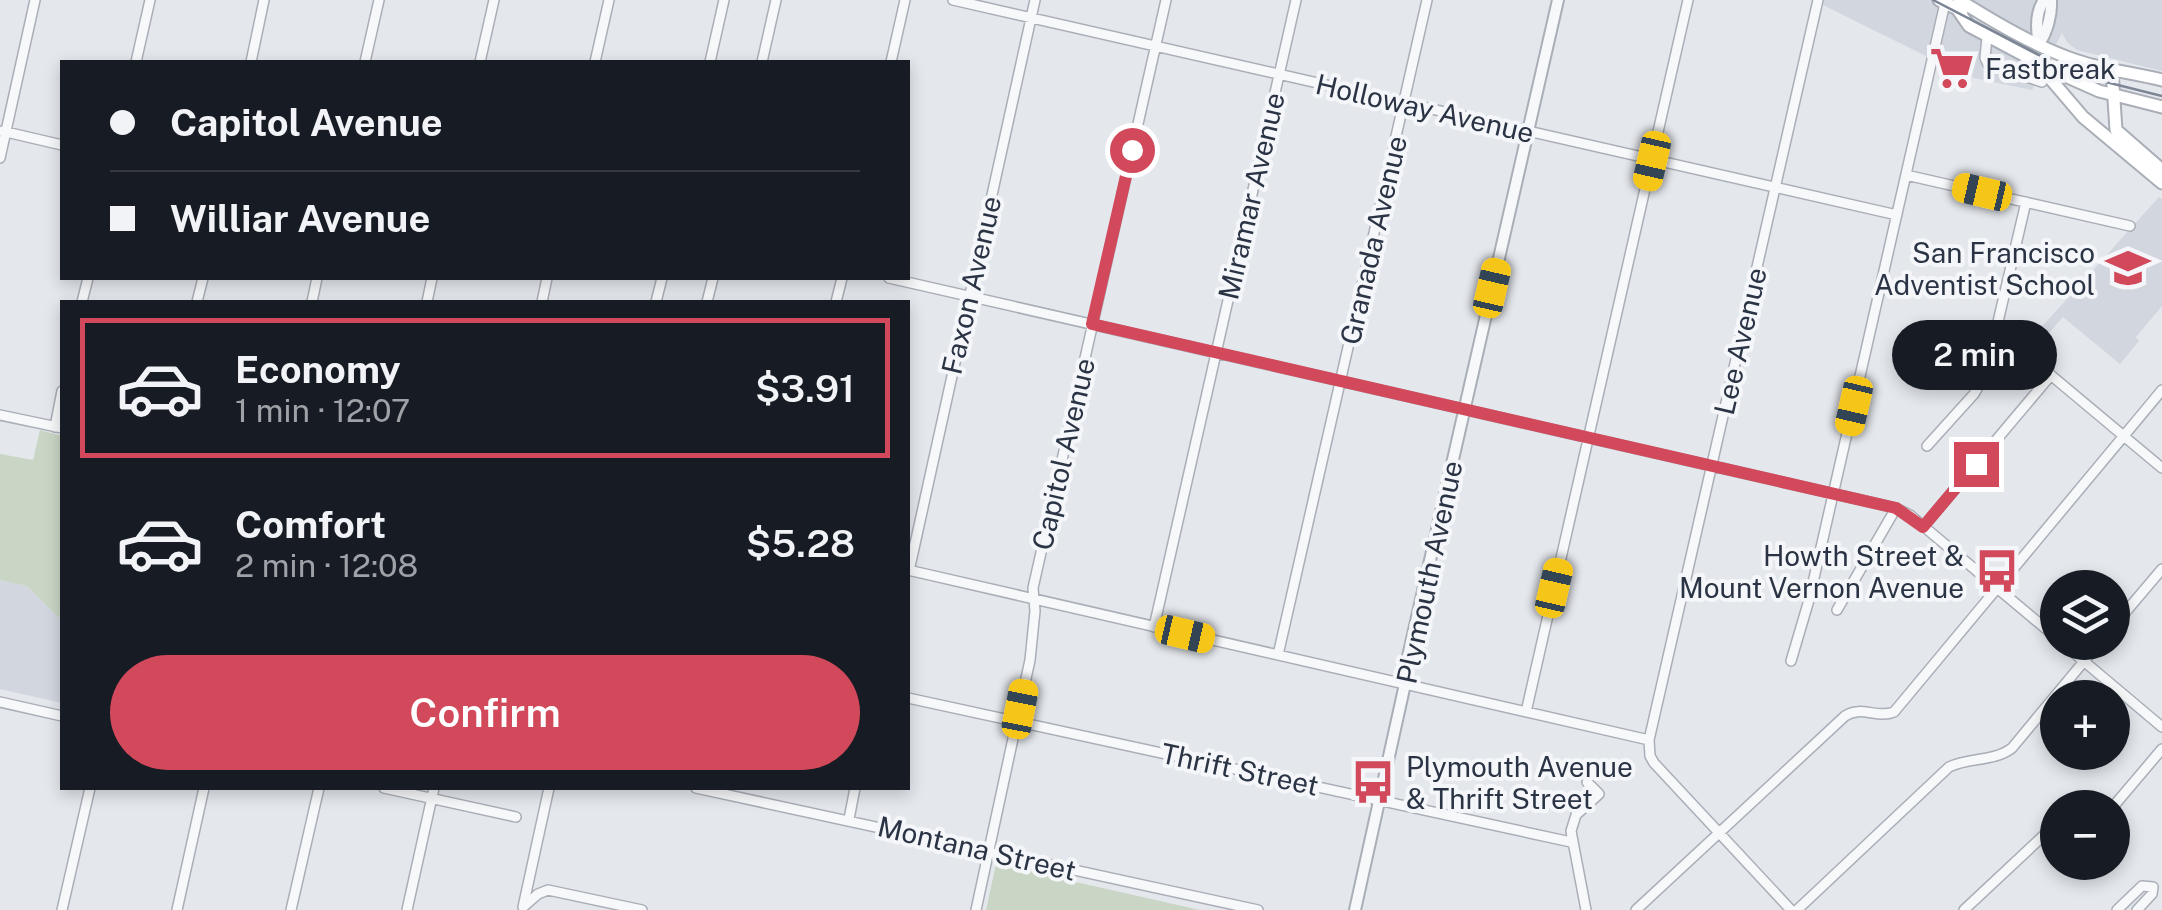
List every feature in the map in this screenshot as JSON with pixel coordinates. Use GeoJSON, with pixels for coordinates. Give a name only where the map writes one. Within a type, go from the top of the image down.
{"type":"FeatureCollection","features":[{"type":"Feature","properties":{"kind":"main road"},"geometry":{"type":"LineString","coordinates":[[1942,2],[1976,12],[2086,86],[2162,106]]}},
{"type":"Feature","properties":{"kind":"main road"},"geometry":{"type":"LineString","coordinates":[[1959,5],[1969,26],[1987,37],[2037,53],[2162,80]]}},
{"type":"Feature","properties":{"kind":"main road"},"geometry":{"type":"LineString","coordinates":[[2037,53],[2083,118],[2162,184]]}},
{"type":"Feature","properties":{"kind":"main road"},"geometry":{"type":"LineString","coordinates":[[2112,70],[2116,130],[2162,170]]}},
{"type":"Feature","properties":{"kind":"street"},"geometry":{"type":"LineString","coordinates":[[0,158],[35,0]]}},
{"type":"Feature","properties":{"kind":"street"},"geometry":{"type":"LineString","coordinates":[[136,60],[150,0]]}},
{"type":"Feature","properties":{"kind":"street"},"geometry":{"type":"LineString","coordinates":[[250,60],[264,0]]}},
{"type":"Feature","properties":{"kind":"street"},"geometry":{"type":"LineString","coordinates":[[365,60],[379,0]]}},
{"type":"Feature","properties":{"kind":"street"},"geometry":{"type":"LineString","coordinates":[[480,60],[494,0]]}},
{"type":"Feature","properties":{"kind":"street"},"geometry":{"type":"LineString","coordinates":[[595,60],[609,0]]}},
{"type":"Feature","properties":{"kind":"street"},"geometry":{"type":"LineString","coordinates":[[710,60],[724,0]]}},
{"type":"Feature","properties":{"kind":"street"},"geometry":{"type":"LineString","coordinates":[[762,60],[776,0]]}},
{"type":"Feature","properties":{"kind":"street"},"geometry":{"type":"LineString","coordinates":[[891,60],[905,0]]}},
{"type":"Feature","properties":{"kind":"street","name":"Holloway Avenue"},"geometry":{"type":"LineString","coordinates":[[952,0],[1897,215]]}},
{"type":"Feature","properties":{"kind":"street","name":"Faxon Avenue"},"geometry":{"type":"LineString","coordinates":[[910,562],[1035,0]]}},
{"type":"Feature","properties":{"kind":"street","name":"Capitol Avenue"},"geometry":{"type":"LineString","coordinates":[[976,910],[1030,660],[1035,611],[1032,588],[1166,0]]}},
{"type":"Feature","properties":{"kind":"street","name":"Miramar Avenue"},"geometry":{"type":"LineString","coordinates":[[1154,627],[1296,0]]}},
{"type":"Feature","properties":{"kind":"street","name":"Granada Avenue"},"geometry":{"type":"LineString","coordinates":[[1278,655],[1427,0]]}},
{"type":"Feature","properties":{"kind":"street","name":"Plymouth Avenue"},"geometry":{"type":"LineString","coordinates":[[1355,910],[1406,684],[1404,674],[1558,0]]}},
{"type":"Feature","properties":{"kind":"street"},"geometry":{"type":"LineString","coordinates":[[1526,712],[1688,0]]}},
{"type":"Feature","properties":{"kind":"street","name":"Lee Avenue"},"geometry":{"type":"LineString","coordinates":[[1649,740],[1818,0]]}},
{"type":"Feature","properties":{"kind":"street"},"geometry":{"type":"LineString","coordinates":[[2023,76],[2037,53],[2036,29],[2041,4],[2047,0]]}},
{"type":"Feature","properties":{"kind":"street"},"geometry":{"type":"LineString","coordinates":[[1791,661],[1834,493],[1942,2]]}},
{"type":"Feature","properties":{"kind":"street"},"geometry":{"type":"LineString","coordinates":[[1987,37],[1988,64],[2042,82]]}},
{"type":"Feature","properties":{"kind":"street"},"geometry":{"type":"LineString","coordinates":[[3,131],[60,144]]}},
{"type":"Feature","properties":{"kind":"street"},"geometry":{"type":"LineString","coordinates":[[1906,175],[2130,226]]}},
{"type":"Feature","properties":{"kind":"street"},"geometry":{"type":"LineString","coordinates":[[1926,446],[1981,384],[1990,364],[2026,202]]}},
{"type":"Feature","properties":{"kind":"street"},"geometry":{"type":"LineString","coordinates":[[898,280],[1896,508],[2040,624]]}},
{"type":"Feature","properties":{"kind":"street"},"geometry":{"type":"LineString","coordinates":[[1997,330],[2162,468]]}},
{"type":"Feature","properties":{"kind":"street"},"geometry":{"type":"LineString","coordinates":[[1923,527],[2051,376]]}},
{"type":"Feature","properties":{"kind":"street"},"geometry":{"type":"LineString","coordinates":[[1636,910],[1845,716],[1859,710],[1894,712],[2162,390]]}},
{"type":"Feature","properties":{"kind":"street"},"geometry":{"type":"LineString","coordinates":[[0,415],[58,428]]}},
{"type":"Feature","properties":{"kind":"street"},"geometry":{"type":"LineString","coordinates":[[1837,610],[1896,508]]}},
{"type":"Feature","properties":{"kind":"street"},"geometry":{"type":"LineString","coordinates":[[2130,606],[2162,568]]}},
{"type":"Feature","properties":{"kind":"street"},"geometry":{"type":"LineString","coordinates":[[910,571],[1649,740],[1654,763],[1794,910],[1942,773],[1958,763],[1996,757],[2012,748],[2084,662]]}},
{"type":"Feature","properties":{"kind":"street"},"geometry":{"type":"LineString","coordinates":[[2082,660],[2162,727]]}},
{"type":"Feature","properties":{"kind":"street","name":"Thrift Street"},"geometry":{"type":"LineString","coordinates":[[910,698],[1572,842]]}},
{"type":"Feature","properties":{"kind":"street"},"geometry":{"type":"LineString","coordinates":[[0,702],[60,716]]}},
{"type":"Feature","properties":{"kind":"street"},"geometry":{"type":"LineString","coordinates":[[2127,790],[2162,748]]}},
{"type":"Feature","properties":{"kind":"street"},"geometry":{"type":"LineString","coordinates":[[1586,910],[1572,842],[1572,822],[1598,794],[1587,782]]}},
{"type":"Feature","properties":{"kind":"street"},"geometry":{"type":"LineString","coordinates":[[62,910],[90,790]]}},
{"type":"Feature","properties":{"kind":"street"},"geometry":{"type":"LineString","coordinates":[[177,910],[204,790]]}},
{"type":"Feature","properties":{"kind":"street"},"geometry":{"type":"LineString","coordinates":[[291,910],[320,790]]}},
{"type":"Feature","properties":{"kind":"street"},"geometry":{"type":"LineString","coordinates":[[404,790],[433,793],[516,817]]}},
{"type":"Feature","properties":{"kind":"street"},"geometry":{"type":"LineString","coordinates":[[522,909],[549,790]]}},
{"type":"Feature","properties":{"kind":"street","name":"Montana Street"},"geometry":{"type":"LineString","coordinates":[[705,790],[1258,910]]}},
{"type":"Feature","properties":{"kind":"street"},"geometry":{"type":"LineString","coordinates":[[848,819],[855,790]]}},
{"type":"Feature","properties":{"kind":"street"},"geometry":{"type":"LineString","coordinates":[[406,910],[433,793]]}},
{"type":"Feature","properties":{"kind":"street"},"geometry":{"type":"LineString","coordinates":[[1964,910],[2040,839]]}},
{"type":"Feature","properties":{"kind":"street"},"geometry":{"type":"LineString","coordinates":[[2118,910],[2142,886],[2153,887],[2152,894],[2137,910]]}},
{"type":"Feature","properties":{"kind":"street"},"geometry":{"type":"LineString","coordinates":[[522,909],[548,890],[642,910]]}},
{"type":"Feature","properties":{"kind":"shaded area"},"geometry":{"type":"Polygon","coordinates":[[[1813,0],[2162,0],[2162,71],[2077,50],[2062,33],[2032,90],[1940,71],[1926,56],[1813,0]]]}},
{"type":"Feature","properties":{"kind":"shaded area","name":"San Francisco Adventist School"},"geometry":{"type":"Polygon","coordinates":[[[2159,197],[2162,306],[2120,364],[2063,317],[2036,348],[2028,342],[2159,197]]]}},
{"type":"Feature","properties":{"kind":"shaded area"},"geometry":{"type":"Polygon","coordinates":[[[0,580],[27,586],[60,619],[60,703],[0,689],[0,580]]]}},
{"type":"Feature","properties":{"kind":"green space"},"geometry":{"type":"Polygon","coordinates":[[[40,430],[60,435],[60,619],[27,586],[0,580],[0,454],[33,460],[40,430]]]}},
{"type":"Feature","properties":{"kind":"green space"},"geometry":{"type":"Polygon","coordinates":[[[996,864],[1200,910],[986,910],[996,864]]]}},
{"type":"Feature","properties":{"kind":"tram line"},"geometry":{"type":"LineString","coordinates":[[1933,0],[2078,75],[2162,96]]}},
{"type":"Feature","properties":{"kind":"place","name":"Fastbreak"},"geometry":{"type":"Point","coordinates":[1952,68]}},
{"type":"Feature","properties":{"kind":"place","name":"San Francisco Adventist School"},"geometry":{"type":"Point","coordinates":[2128,268]}},
{"type":"Feature","properties":{"kind":"place","name":"Howth Street & Mount Vernon Avenue"},"geometry":{"type":"Point","coordinates":[1997,571]}},
{"type":"Feature","properties":{"kind":"place","name":"Plymouth Avenue & Thrift Street"},"geometry":{"type":"Point","coordinates":[1373,782]}},
{"type":"Feature","properties":{"kind":"route"},"geometry":{"type":"LineString","coordinates":[[1132,150],[1092,324],[1896,508],[1923,527],[1976,464]]}}]}
